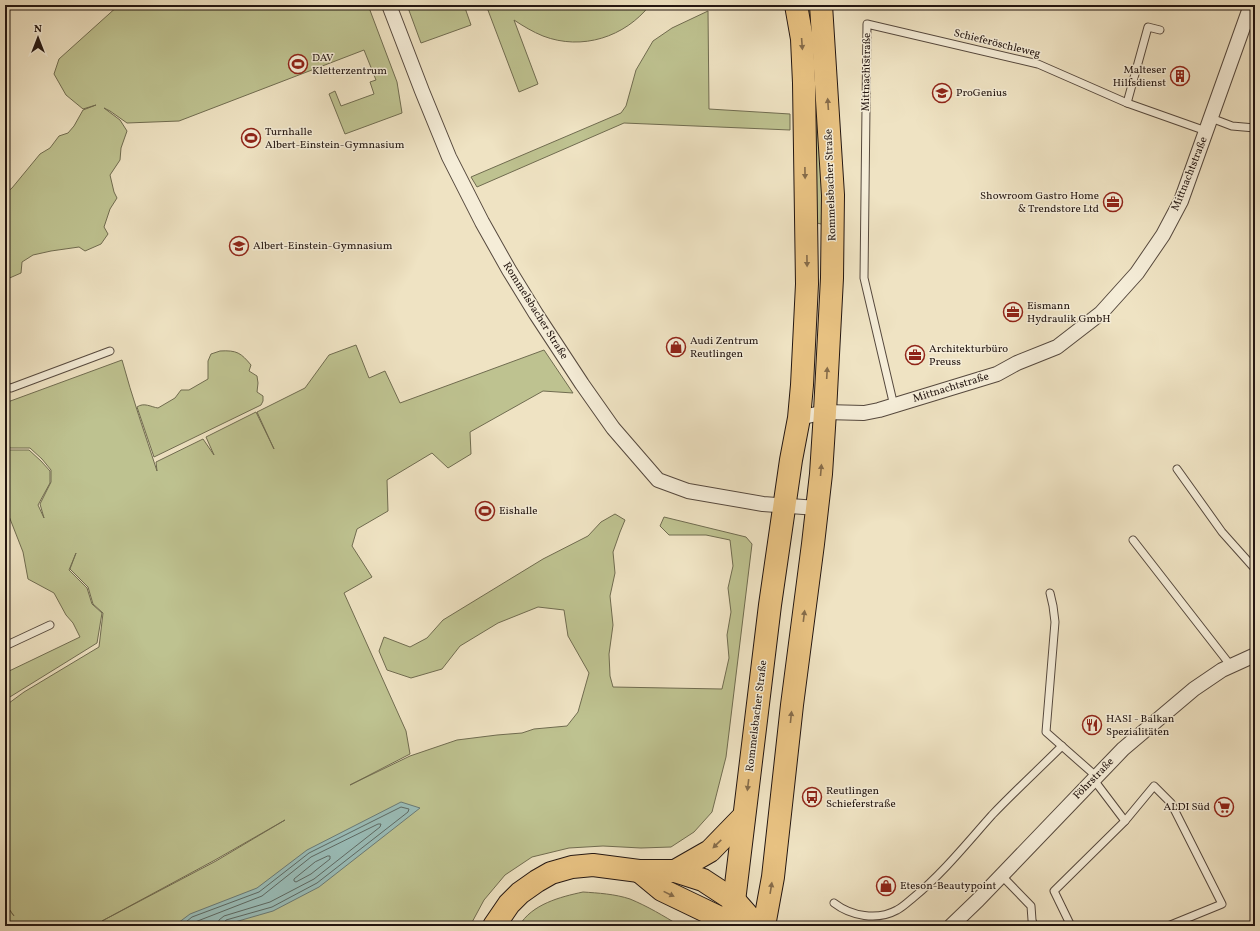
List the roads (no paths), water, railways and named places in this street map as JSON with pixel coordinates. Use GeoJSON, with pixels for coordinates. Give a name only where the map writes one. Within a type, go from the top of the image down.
{"type":"FeatureCollection","features":[{"type":"Feature","properties":{"kind":"main road","name":"Rommelsbacher Straße"},"geometry":{"type":"LineString","coordinates":[[733,925],[744,816],[774,576],[791,460],[799,418],[802,385],[807,284],[804,83],[802,39],[796,5]]}},
{"type":"Feature","properties":{"kind":"main road","name":"Rommelsbacher Straße"},"geometry":{"type":"LineString","coordinates":[[764,926],[774,869],[792,705],[817,508],[825,412],[832,278],[833,195],[821,5]]}},
{"type":"Feature","properties":{"kind":"main road"},"geometry":{"type":"LineString","coordinates":[[675,871],[710,851],[744,816]]}},
{"type":"Feature","properties":{"kind":"main road"},"geometry":{"type":"LineString","coordinates":[[494,926],[509,904],[520,893],[537,881],[551,874],[572,867],[593,865],[640,871],[675,871],[703,880],[735,901],[757,926]]}},
{"type":"Feature","properties":{"kind":"main road"},"geometry":{"type":"LineString","coordinates":[[640,871],[662,890],[733,925]]}},
{"type":"Feature","properties":{"kind":"street","name":"Rommelsbacher Straße"},"geometry":{"type":"LineString","coordinates":[[388,5],[449,156],[482,222],[536,314],[613,428],[658,480],[688,491],[764,504],[817,508]]}},
{"type":"Feature","properties":{"kind":"street","name":"Mittnachtstraße"},"geometry":{"type":"LineString","coordinates":[[799,418],[825,412],[864,413],[879,410],[997,374],[1017,363],[1057,347],[1101,313],[1137,273],[1163,235],[1181,201],[1251,5]]}},
{"type":"Feature","properties":{"kind":"street","name":"Föhrstraße"},"geometry":{"type":"LineString","coordinates":[[951,926],[1123,749],[1181,699],[1207,679],[1255,655]]}},
{"type":"Feature","properties":{"kind":"lane","name":"Schieferöschleweg"},"geometry":{"type":"LineString","coordinates":[[868,24],[1038,64],[1127,103],[1209,125],[1255,128]]}},
{"type":"Feature","properties":{"kind":"lane","name":"Mittnachtstraße"},"geometry":{"type":"LineString","coordinates":[[868,24],[864,278],[894,406]]}},
{"type":"Feature","properties":{"kind":"lane"},"geometry":{"type":"LineString","coordinates":[[1127,103],[1148,27],[1160,30]]}},
{"type":"Feature","properties":{"kind":"lane"},"geometry":{"type":"LineString","coordinates":[[5,387],[11,388],[110,351]]}},
{"type":"Feature","properties":{"kind":"lane"},"geometry":{"type":"LineString","coordinates":[[1177,469],[1222,532],[1255,569]]}},
{"type":"Feature","properties":{"kind":"lane"},"geometry":{"type":"LineString","coordinates":[[1133,540],[1231,666]]}},
{"type":"Feature","properties":{"kind":"lane"},"geometry":{"type":"LineString","coordinates":[[1050,593],[1055,622],[1046,732],[1095,778],[1125,821]]}},
{"type":"Feature","properties":{"kind":"lane"},"geometry":{"type":"LineString","coordinates":[[5,646],[50,625]]}},
{"type":"Feature","properties":{"kind":"lane"},"geometry":{"type":"LineString","coordinates":[[834,903],[843,910],[857,915],[871,916],[898,910],[931,883],[993,814],[1062,746]]}},
{"type":"Feature","properties":{"kind":"lane"},"geometry":{"type":"LineString","coordinates":[[1071,926],[1054,891],[1125,821],[1154,786],[1170,803],[1222,904],[1168,926]]}},
{"type":"Feature","properties":{"kind":"lane"},"geometry":{"type":"LineString","coordinates":[[1001,875],[1031,906],[1034,926]]}},
{"type":"Feature","properties":{"kind":"water"},"geometry":{"type":"Polygon","coordinates":[[[401,802],[420,808],[319,887],[273,911],[221,926],[174,926],[190,914],[257,888],[307,850],[401,802]]]}},
{"type":"Feature","properties":{"kind":"place","name":"DAV Kletterzentrum"},"geometry":{"type":"Point","coordinates":[298,64]}},
{"type":"Feature","properties":{"kind":"place","name":"Malteser Hilfsdienst"},"geometry":{"type":"Point","coordinates":[1180,76]}},
{"type":"Feature","properties":{"kind":"place","name":"ProGenius"},"geometry":{"type":"Point","coordinates":[942,93]}},
{"type":"Feature","properties":{"kind":"place","name":"Turnhalle Albert-Einstein-Gymnasium"},"geometry":{"type":"Point","coordinates":[251,138]}},
{"type":"Feature","properties":{"kind":"place","name":"Showroom Gastro Home & Trendstore Ltd"},"geometry":{"type":"Point","coordinates":[1113,202]}},
{"type":"Feature","properties":{"kind":"place","name":"Albert-Einstein-Gymnasium"},"geometry":{"type":"Point","coordinates":[239,246]}},
{"type":"Feature","properties":{"kind":"place","name":"Eismann Hydraulik GmbH"},"geometry":{"type":"Point","coordinates":[1013,312]}},
{"type":"Feature","properties":{"kind":"place","name":"Audi Zentrum Reutlingen"},"geometry":{"type":"Point","coordinates":[676,347]}},
{"type":"Feature","properties":{"kind":"place","name":"Architekturbüro Preuss"},"geometry":{"type":"Point","coordinates":[915,355]}},
{"type":"Feature","properties":{"kind":"place","name":"Eishalle"},"geometry":{"type":"Point","coordinates":[485,511]}},
{"type":"Feature","properties":{"kind":"place","name":"HASI - Balkan Spezialitäten"},"geometry":{"type":"Point","coordinates":[1092,725]}},
{"type":"Feature","properties":{"kind":"place","name":"Reutlingen Schieferstraße"},"geometry":{"type":"Point","coordinates":[812,797]}},
{"type":"Feature","properties":{"kind":"place","name":"ALDI Süd"},"geometry":{"type":"Point","coordinates":[1224,807]}},
{"type":"Feature","properties":{"kind":"place","name":"Eteson-Beautypoint"},"geometry":{"type":"Point","coordinates":[886,886]}}]}
